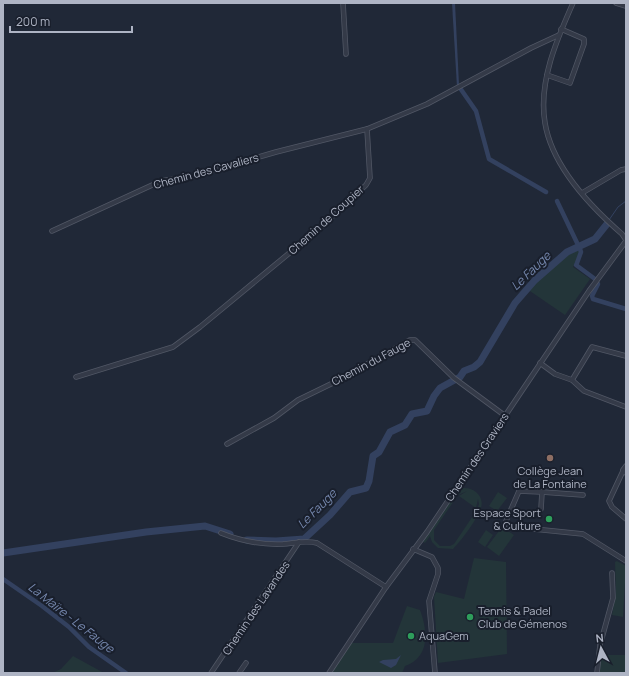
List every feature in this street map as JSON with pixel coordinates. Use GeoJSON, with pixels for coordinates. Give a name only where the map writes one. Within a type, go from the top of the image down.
{"type":"FeatureCollection","features":[{"type":"Feature","properties":{"kind":"street"},"geometry":{"type":"LineString","coordinates":[[343,3],[346,54]]}},
{"type":"Feature","properties":{"kind":"street"},"geometry":{"type":"LineString","coordinates":[[573,3],[561,29],[547,75],[543,110],[545,124],[551,144],[566,172],[582,194],[604,218],[622,234],[626,240]]}},
{"type":"Feature","properties":{"kind":"street"},"geometry":{"type":"LineString","coordinates":[[616,3],[626,6]]}},
{"type":"Feature","properties":{"kind":"street"},"geometry":{"type":"LineString","coordinates":[[547,75],[570,82],[584,39],[561,29]]}},
{"type":"Feature","properties":{"kind":"street"},"geometry":{"type":"LineString","coordinates":[[367,128],[427,104],[537,44],[559,35]]}},
{"type":"Feature","properties":{"kind":"street","name":"Chemin des Cavaliers"},"geometry":{"type":"LineString","coordinates":[[52,231],[161,181],[197,175],[367,128]]}},
{"type":"Feature","properties":{"kind":"street","name":"Chemin de Coupier"},"geometry":{"type":"LineString","coordinates":[[76,377],[173,347],[200,327],[324,224],[366,185],[370,178],[367,128]]}},
{"type":"Feature","properties":{"kind":"street"},"geometry":{"type":"LineString","coordinates":[[582,194],[621,170],[626,169]]}},
{"type":"Feature","properties":{"kind":"street","name":"Chemin des Graviers"},"geometry":{"type":"LineString","coordinates":[[328,673],[386,587],[430,526],[606,266],[626,240]]}},
{"type":"Feature","properties":{"kind":"street","name":"Chemin du Fauge"},"geometry":{"type":"LineString","coordinates":[[227,444],[274,418],[298,400],[337,381],[410,340],[415,340],[456,379],[504,415]]}},
{"type":"Feature","properties":{"kind":"street"},"geometry":{"type":"LineString","coordinates":[[572,380],[592,347],[626,356]]}},
{"type":"Feature","properties":{"kind":"street"},"geometry":{"type":"LineString","coordinates":[[540,363],[555,374],[572,380],[584,391],[626,407]]}},
{"type":"Feature","properties":{"kind":"street"},"geometry":{"type":"LineString","coordinates":[[626,466],[623,468],[625,472],[609,501],[612,507],[626,519]]}},
{"type":"Feature","properties":{"kind":"street"},"geometry":{"type":"LineString","coordinates":[[583,495],[519,491],[506,520],[508,525],[583,534],[626,561]]}},
{"type":"Feature","properties":{"kind":"street"},"geometry":{"type":"LineString","coordinates":[[541,509],[542,492]]}},
{"type":"Feature","properties":{"kind":"street"},"geometry":{"type":"LineString","coordinates":[[221,533],[247,542],[282,544],[309,541],[317,543],[386,587]]}},
{"type":"Feature","properties":{"kind":"street","name":"Chemin des Lavandes"},"geometry":{"type":"LineString","coordinates":[[211,673],[299,542]]}},
{"type":"Feature","properties":{"kind":"street"},"geometry":{"type":"LineString","coordinates":[[413,549],[432,557],[438,568],[438,574],[429,601],[435,673]]}},
{"type":"Feature","properties":{"kind":"street"},"geometry":{"type":"LineString","coordinates":[[597,673],[600,645],[613,598],[612,573]]}},
{"type":"Feature","properties":{"kind":"street","name":"Chemin des Lavandes"},"geometry":{"type":"LineString","coordinates":[[239,673],[246,663]]}},
{"type":"Feature","properties":{"kind":"shaded area"},"geometry":{"type":"Polygon","coordinates":[[[579,249],[580,253],[573,267],[590,279],[565,315],[527,289],[557,261],[579,249]]]}},
{"type":"Feature","properties":{"kind":"shaded area"},"geometry":{"type":"Polygon","coordinates":[[[461,485],[463,488],[472,489],[478,494],[482,501],[478,515],[468,531],[453,549],[438,548],[432,542],[430,536],[425,543],[422,541],[461,485]],[[467,491],[458,495],[434,530],[434,540],[440,546],[450,546],[454,544],[477,510],[479,504],[478,499],[476,508],[459,496],[467,491]]]}},
{"type":"Feature","properties":{"kind":"shaded area"},"geometry":{"type":"Polygon","coordinates":[[[498,492],[507,498],[497,511],[489,506],[498,492]]]}},
{"type":"Feature","properties":{"kind":"shaded area"},"geometry":{"type":"Polygon","coordinates":[[[502,527],[514,535],[499,556],[487,547],[502,527]]]}},
{"type":"Feature","properties":{"kind":"shaded area"},"geometry":{"type":"Polygon","coordinates":[[[486,530],[493,535],[485,547],[478,542],[486,530]]]}},
{"type":"Feature","properties":{"kind":"shaded area","name":"Tennis & Padel Club de Gémenos"},"geometry":{"type":"Polygon","coordinates":[[[474,558],[506,562],[507,654],[438,663],[434,597],[436,592],[464,599],[474,558]]]}},
{"type":"Feature","properties":{"kind":"shaded area"},"geometry":{"type":"Polygon","coordinates":[[[617,561],[626,566],[623,617],[612,615],[616,593],[615,562],[617,561]]]}},
{"type":"Feature","properties":{"kind":"shaded area","name":"AquaGem"},"geometry":{"type":"Polygon","coordinates":[[[407,606],[420,610],[425,627],[425,643],[419,657],[405,666],[402,673],[335,673],[331,670],[350,643],[393,643],[407,606]]]}},
{"type":"Feature","properties":{"kind":"shaded area"},"geometry":{"type":"Polygon","coordinates":[[[600,655],[626,655],[626,673],[599,673],[600,655]]]}},
{"type":"Feature","properties":{"kind":"shaded area"},"geometry":{"type":"Polygon","coordinates":[[[73,656],[104,673],[52,673],[61,669],[73,656]]]}},
{"type":"Feature","properties":{"kind":"water"},"geometry":{"type":"Polygon","coordinates":[[[452,3],[455,3],[459,85],[457,87],[452,3]]]}},
{"type":"Feature","properties":{"kind":"water"},"geometry":{"type":"Polygon","coordinates":[[[401,655],[396,665],[391,668],[379,662],[383,660],[396,659],[401,655]]]}},
{"type":"Feature","properties":{"kind":"waterway"},"geometry":{"type":"LineString","coordinates":[[460,88],[476,111],[489,159],[546,192]]}},
{"type":"Feature","properties":{"kind":"waterway"},"geometry":{"type":"LineString","coordinates":[[557,201],[579,247]]}},
{"type":"Feature","properties":{"kind":"waterway","name":"Le Fauge"},"geometry":{"type":"LineString","coordinates":[[609,220],[618,207],[626,201]]}},
{"type":"Feature","properties":{"kind":"waterway","name":"Le Fauge"},"geometry":{"type":"LineString","coordinates":[[247,540],[276,541],[304,539],[330,515],[350,492],[366,488],[369,481],[373,456],[379,452],[390,432],[405,425],[412,414],[427,411],[434,396],[440,388],[460,377],[464,371],[474,367],[480,362],[515,303],[535,280],[567,252],[595,239],[607,224]]}},
{"type":"Feature","properties":{"kind":"waterway"},"geometry":{"type":"LineString","coordinates":[[577,263],[581,252],[580,249]]}},
{"type":"Feature","properties":{"kind":"waterway"},"geometry":{"type":"LineString","coordinates":[[576,265],[595,279]]}},
{"type":"Feature","properties":{"kind":"waterway"},"geometry":{"type":"LineString","coordinates":[[597,282],[598,284],[592,296],[593,299],[626,309]]}},
{"type":"Feature","properties":{"kind":"waterway","name":"Le Fauge"},"geometry":{"type":"LineString","coordinates":[[3,553],[146,532],[205,526],[230,534]]}},
{"type":"Feature","properties":{"kind":"waterway","name":"La Maïre - Le Fauge"},"geometry":{"type":"LineString","coordinates":[[3,579],[42,606],[69,627],[89,647],[126,673]]}},
{"type":"Feature","properties":{"kind":"place","name":"Collège Jean de La Fontaine"},"geometry":{"type":"Point","coordinates":[550,458]}},
{"type":"Feature","properties":{"kind":"place","name":"Espace Sport & Culture"},"geometry":{"type":"Point","coordinates":[549,519]}},
{"type":"Feature","properties":{"kind":"place","name":"Tennis & Padel Club de Gémenos"},"geometry":{"type":"Point","coordinates":[470,617]}},
{"type":"Feature","properties":{"kind":"place","name":"AquaGem"},"geometry":{"type":"Point","coordinates":[411,636]}}]}
